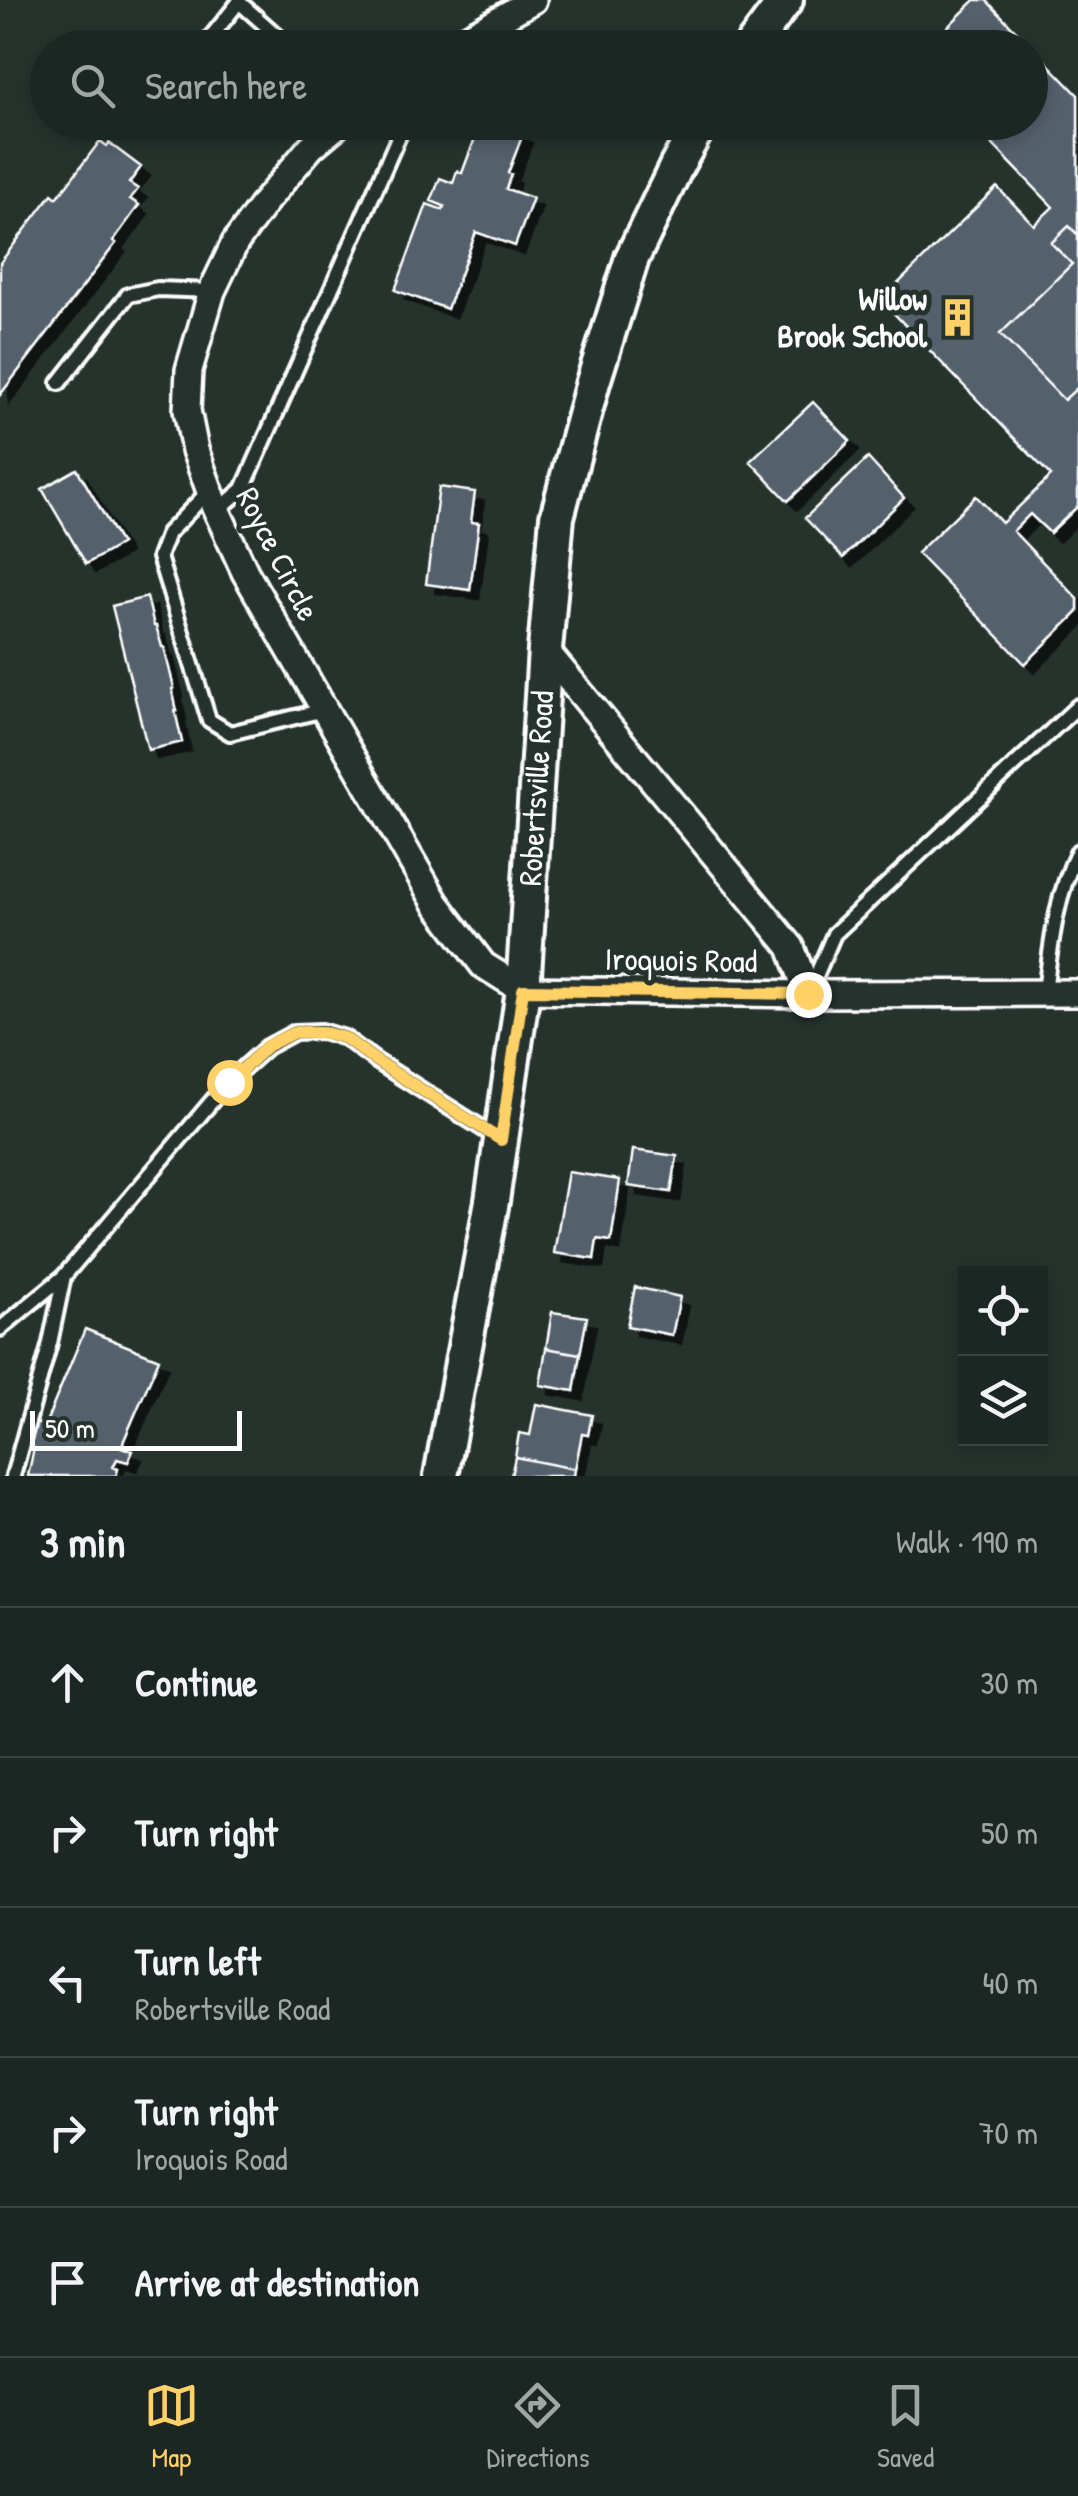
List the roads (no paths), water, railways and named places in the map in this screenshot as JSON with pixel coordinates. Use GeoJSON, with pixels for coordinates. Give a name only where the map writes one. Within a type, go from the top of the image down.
{"type":"FeatureCollection","features":[{"type":"Feature","properties":{"kind":"street"},"geometry":{"type":"LineString","coordinates":[[480,30],[533,0]]}},
{"type":"Feature","properties":{"kind":"street"},"geometry":{"type":"LineString","coordinates":[[764,30],[786,0]]}},
{"type":"Feature","properties":{"kind":"street","name":"Royce Circle"},"geometry":{"type":"LineString","coordinates":[[320,140],[235,243],[212,292],[189,370],[187,410],[194,450],[245,572],[436,904],[483,965],[523,990]]}},
{"type":"Feature","properties":{"kind":"street","name":"Robertsville Road"},"geometry":{"type":"LineString","coordinates":[[441,1476],[488,1221],[523,990],[557,517],[632,258],[692,140]]}},
{"type":"Feature","properties":{"kind":"street"},"geometry":{"type":"LineString","coordinates":[[546,650],[791,947],[808,994]]}},
{"type":"Feature","properties":{"kind":"street","name":"Iroquois Road"},"geometry":{"type":"LineString","coordinates":[[523,990],[1078,992]]}},
{"type":"Feature","properties":{"kind":"lane"},"geometry":{"type":"LineString","coordinates":[[217,30],[240,1],[271,30]]}},
{"type":"Feature","properties":{"kind":"lane"},"geometry":{"type":"LineString","coordinates":[[324,710],[230,732],[209,720],[159,558],[168,532],[213,501],[242,489],[397,140]]}},
{"type":"Feature","properties":{"kind":"lane"},"geometry":{"type":"LineString","coordinates":[[59,382],[128,295],[158,289],[212,292]]}},
{"type":"Feature","properties":{"kind":"lane"},"geometry":{"type":"LineString","coordinates":[[808,994],[834,934],[1078,706]]}},
{"type":"Feature","properties":{"kind":"lane"},"geometry":{"type":"LineString","coordinates":[[1045,992],[1054,925],[1078,851]]}},
{"type":"Feature","properties":{"kind":"lane"},"geometry":{"type":"LineString","coordinates":[[0,1330],[64,1276],[229,1082],[267,1046],[295,1032],[322,1032],[345,1038],[501,1140]]}},
{"type":"Feature","properties":{"kind":"lane"},"geometry":{"type":"LineString","coordinates":[[13,1476],[50,1344],[64,1276]]}},
{"type":"Feature","properties":{"kind":"place","name":"Willow Brook School"},"geometry":{"type":"Point","coordinates":[957,317]}}]}
